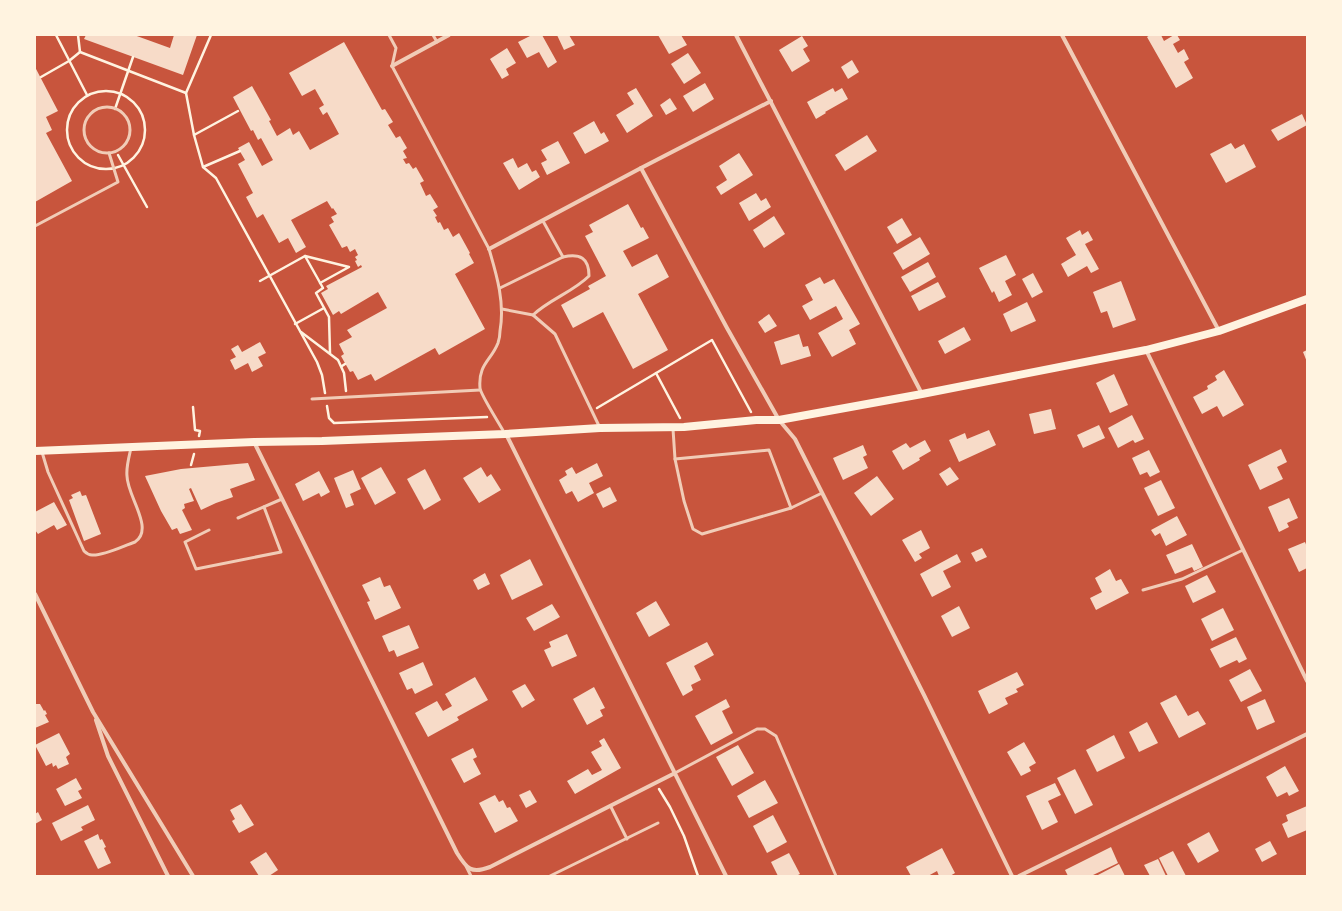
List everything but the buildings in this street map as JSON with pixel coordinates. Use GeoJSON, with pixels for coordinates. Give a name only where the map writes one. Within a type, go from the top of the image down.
{"type":"FeatureCollection","features":[{"type":"Feature","properties":{"kind":"main road"},"geometry":{"type":"LineString","coordinates":[[38,450],[506,434],[600,428],[684,427],[756,420],[779,420],[922,394],[1146,350],[1219,331],[1307,299]]}},
{"type":"Feature","properties":{"kind":"street"},"geometry":{"type":"LineString","coordinates":[[392,66],[450,35]]}},
{"type":"Feature","properties":{"kind":"street"},"geometry":{"type":"LineString","coordinates":[[736,35],[922,394]]}},
{"type":"Feature","properties":{"kind":"street"},"geometry":{"type":"LineString","coordinates":[[1062,35],[1219,331]]}},
{"type":"Feature","properties":{"kind":"street"},"geometry":{"type":"LineString","coordinates":[[489,249],[771,101]]}},
{"type":"Feature","properties":{"kind":"street"},"geometry":{"type":"LineString","coordinates":[[641,168],[727,328],[779,420],[794,439],[924,694],[1012,876]]}},
{"type":"Feature","properties":{"kind":"street"},"geometry":{"type":"LineString","coordinates":[[1146,350],[1307,681]]}},
{"type":"Feature","properties":{"kind":"street"},"geometry":{"type":"LineString","coordinates":[[506,434],[726,876]]}},
{"type":"Feature","properties":{"kind":"street"},"geometry":{"type":"LineString","coordinates":[[254,442],[457,853],[468,868],[480,870],[490,867],[676,773]]}},
{"type":"Feature","properties":{"kind":"street"},"geometry":{"type":"LineString","coordinates":[[35,594],[93,712],[193,876]]}},
{"type":"Feature","properties":{"kind":"street"},"geometry":{"type":"LineString","coordinates":[[93,712],[108,756],[168,876]]}},
{"type":"Feature","properties":{"kind":"street"},"geometry":{"type":"LineString","coordinates":[[1019,876],[1307,734]]}},
{"type":"Feature","properties":{"kind":"lane"},"geometry":{"type":"LineString","coordinates":[[389,35],[396,48],[392,66],[489,249],[500,288],[502,321],[498,343],[481,371],[480,390],[506,434]]}},
{"type":"Feature","properties":{"kind":"lane"},"geometry":{"type":"LineString","coordinates":[[433,35],[437,42]]}},
{"type":"Feature","properties":{"kind":"lane"},"geometry":{"type":"LineString","coordinates":[[107,107],[115,108],[126,118],[130,133],[127,141],[116,151],[109,153],[94,150],[85,138],[83,131],[85,123],[88,116],[93,111],[107,107]]}},
{"type":"Feature","properties":{"kind":"lane"},"geometry":{"type":"LineString","coordinates":[[35,226],[118,182],[109,153]]}},
{"type":"Feature","properties":{"kind":"lane"},"geometry":{"type":"LineString","coordinates":[[543,221],[563,257]]}},
{"type":"Feature","properties":{"kind":"lane"},"geometry":{"type":"LineString","coordinates":[[500,288],[563,257],[570,255],[580,256],[587,263],[589,276],[584,282],[541,308],[534,315]]}},
{"type":"Feature","properties":{"kind":"lane"},"geometry":{"type":"LineString","coordinates":[[502,309],[534,315],[555,334],[600,428]]}},
{"type":"Feature","properties":{"kind":"lane"},"geometry":{"type":"LineString","coordinates":[[312,399],[480,390]]}},
{"type":"Feature","properties":{"kind":"lane"},"geometry":{"type":"LineString","coordinates":[[672,427],[675,459],[684,501],[693,529],[702,534],[791,508],[822,493]]}},
{"type":"Feature","properties":{"kind":"lane"},"geometry":{"type":"LineString","coordinates":[[38,450],[84,551],[92,556],[135,542],[141,535],[143,529],[142,522],[132,498],[126,476],[132,447]]}},
{"type":"Feature","properties":{"kind":"lane"},"geometry":{"type":"LineString","coordinates":[[675,459],[769,450],[791,508]]}},
{"type":"Feature","properties":{"kind":"lane"},"geometry":{"type":"LineString","coordinates":[[238,518],[282,499]]}},
{"type":"Feature","properties":{"kind":"lane"},"geometry":{"type":"LineString","coordinates":[[209,530],[185,542],[196,569],[281,552],[264,506]]}},
{"type":"Feature","properties":{"kind":"lane"},"geometry":{"type":"LineString","coordinates":[[1143,590],[1182,579],[1243,550]]}},
{"type":"Feature","properties":{"kind":"lane"},"geometry":{"type":"LineString","coordinates":[[676,773],[757,729],[765,729],[776,736],[836,876]]}},
{"type":"Feature","properties":{"kind":"lane"},"geometry":{"type":"LineString","coordinates":[[610,807],[627,839]]}},
{"type":"Feature","properties":{"kind":"lane"},"geometry":{"type":"LineString","coordinates":[[550,876],[658,823]]}},
{"type":"Feature","properties":{"kind":"lane"},"geometry":{"type":"LineString","coordinates":[[468,868],[471,876]]}},
{"type":"Feature","properties":{"kind":"path"},"geometry":{"type":"LineString","coordinates":[[56,35],[87,95]]}},
{"type":"Feature","properties":{"kind":"path"},"geometry":{"type":"LineString","coordinates":[[78,35],[80,52]]}},
{"type":"Feature","properties":{"kind":"path"},"geometry":{"type":"LineString","coordinates":[[211,35],[186,93],[194,136],[203,167],[216,178],[317,362],[323,382],[329,418],[334,424],[495,416]]}},
{"type":"Feature","properties":{"kind":"path"},"geometry":{"type":"LineString","coordinates":[[41,77],[69,61],[80,52]]}},
{"type":"Feature","properties":{"kind":"path"},"geometry":{"type":"LineString","coordinates":[[80,52],[186,93]]}},
{"type":"Feature","properties":{"kind":"path"},"geometry":{"type":"LineString","coordinates":[[115,108],[132,57]]}},
{"type":"Feature","properties":{"kind":"path"},"geometry":{"type":"LineString","coordinates":[[109,90],[120,93],[130,98],[138,106],[144,116],[146,128],[145,139],[141,150],[134,159],[124,166],[114,169],[97,169],[84,163],[74,154],[68,142],[66,128],[69,115],[76,103],[87,95],[98,91],[109,90]]}},
{"type":"Feature","properties":{"kind":"path"},"geometry":{"type":"LineString","coordinates":[[194,136],[238,111]]}},
{"type":"Feature","properties":{"kind":"path"},"geometry":{"type":"LineString","coordinates":[[116,151],[147,207]]}},
{"type":"Feature","properties":{"kind":"path"},"geometry":{"type":"LineString","coordinates":[[203,167],[240,151]]}},
{"type":"Feature","properties":{"kind":"path"},"geometry":{"type":"LineString","coordinates":[[305,256],[323,288],[316,293],[329,316],[330,353]]}},
{"type":"Feature","properties":{"kind":"path"},"geometry":{"type":"LineString","coordinates":[[260,281],[305,256],[349,267],[320,283]]}},
{"type":"Feature","properties":{"kind":"path"},"geometry":{"type":"LineString","coordinates":[[295,324],[324,308]]}},
{"type":"Feature","properties":{"kind":"path"},"geometry":{"type":"LineString","coordinates":[[299,331],[338,360],[344,373],[346,398]]}},
{"type":"Feature","properties":{"kind":"path"},"geometry":{"type":"LineString","coordinates":[[592,411],[712,340],[756,420]]}},
{"type":"Feature","properties":{"kind":"path"},"geometry":{"type":"LineString","coordinates":[[656,372],[684,427]]}},
{"type":"Feature","properties":{"kind":"path"},"geometry":{"type":"LineString","coordinates":[[656,783],[684,836],[698,876]]}}]}
